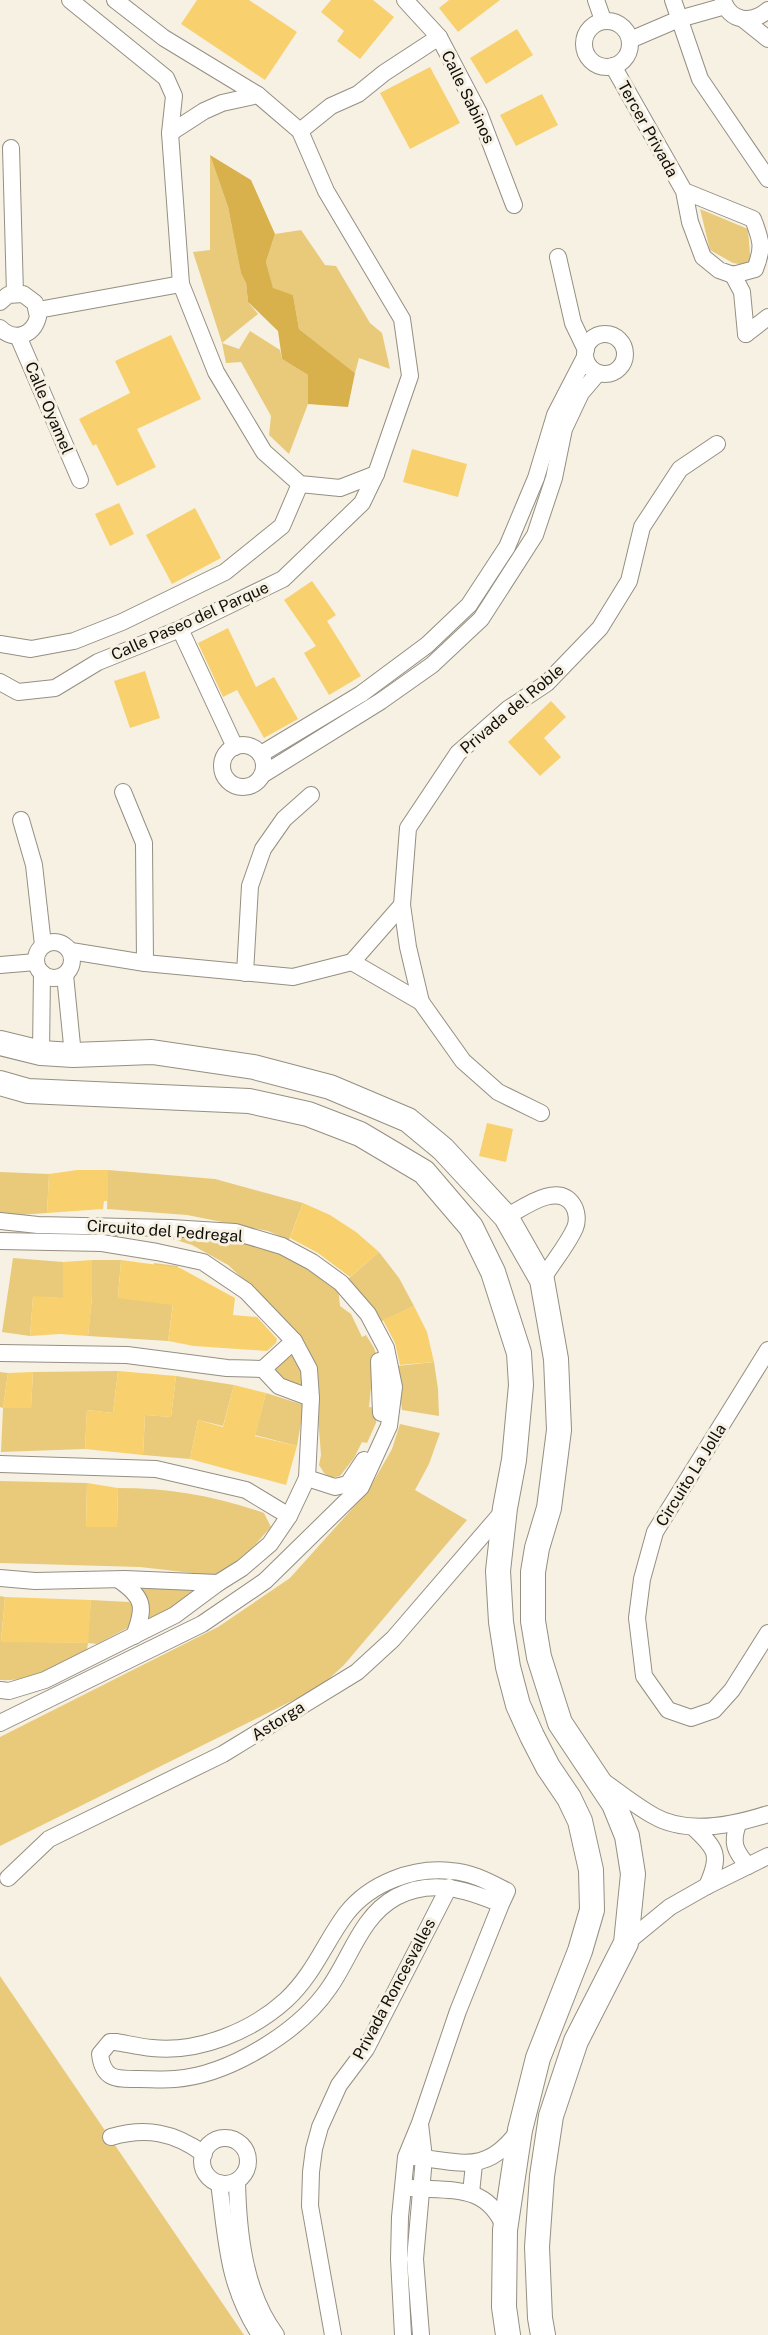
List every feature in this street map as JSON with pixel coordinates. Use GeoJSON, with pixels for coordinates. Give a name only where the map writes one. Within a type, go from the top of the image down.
{"type":"FeatureCollection","features":[{"type":"Feature","properties":{"kind":"street"},"geometry":{"type":"LineString","coordinates":[[70,0],[166,78],[174,96],[170,133],[181,284],[216,372],[264,453],[300,484],[340,488],[376,474]]}},
{"type":"Feature","properties":{"kind":"street","name":"Calle Paseo del Parque"},"geometry":{"type":"LineString","coordinates":[[0,682],[18,692],[55,688],[98,662],[180,629],[284,579],[362,503],[376,474],[410,376],[402,319],[326,191],[300,131],[258,94],[164,38],[115,0]]}},
{"type":"Feature","properties":{"kind":"street","name":"Calle Sabinos"},"geometry":{"type":"LineString","coordinates":[[405,0],[439,37],[479,113],[514,205]]}},
{"type":"Feature","properties":{"kind":"street"},"geometry":{"type":"LineString","coordinates":[[596,0],[603,20]]}},
{"type":"Feature","properties":{"kind":"street"},"geometry":{"type":"LineString","coordinates":[[673,0],[700,79],[768,179]]}},
{"type":"Feature","properties":{"kind":"street"},"geometry":{"type":"LineString","coordinates":[[630,40],[724,3],[732,15],[743,20],[768,39]]}},
{"type":"Feature","properties":{"kind":"street"},"geometry":{"type":"LineString","coordinates":[[743,20],[759,18],[768,10]]}},
{"type":"Feature","properties":{"kind":"street"},"geometry":{"type":"LineString","coordinates":[[603,20],[615,21],[625,29],[630,40],[629,51],[623,61],[613,66],[602,67],[592,63],[585,54],[583,43],[585,33],[592,24],[603,20]]}},
{"type":"Feature","properties":{"kind":"street"},"geometry":{"type":"LineString","coordinates":[[300,131],[331,106],[358,94],[384,73],[439,37]]}},
{"type":"Feature","properties":{"kind":"street","name":"Tercer Privada"},"geometry":{"type":"LineString","coordinates":[[613,66],[684,191],[690,222],[703,257],[719,270],[733,275]]}},
{"type":"Feature","properties":{"kind":"street"},"geometry":{"type":"LineString","coordinates":[[170,133],[204,111],[222,103],[258,94]]}},
{"type":"Feature","properties":{"kind":"street"},"geometry":{"type":"LineString","coordinates":[[11,148],[15,294]]}},
{"type":"Feature","properties":{"kind":"street"},"geometry":{"type":"LineString","coordinates":[[684,191],[753,219],[761,238],[761,254],[755,268],[733,275],[742,292],[746,334],[768,317]]}},
{"type":"Feature","properties":{"kind":"street"},"geometry":{"type":"LineString","coordinates":[[261,754],[362,694],[427,645],[469,606],[507,548],[536,478],[555,415],[585,353],[593,338],[599,335],[614,336],[624,345],[626,352],[623,366],[611,374],[598,373],[587,364],[585,353],[573,323],[558,257]]}},
{"type":"Feature","properties":{"kind":"street"},"geometry":{"type":"LineString","coordinates":[[38,310],[181,284]]}},
{"type":"Feature","properties":{"kind":"street"},"geometry":{"type":"LineString","coordinates":[[0,302],[8,295],[15,294],[29,298],[38,310],[38,317],[32,330],[18,336],[11,335],[0,328]]}},
{"type":"Feature","properties":{"kind":"street","name":"Calle Oyamel"},"geometry":{"type":"LineString","coordinates":[[18,336],[80,480]]}},
{"type":"Feature","properties":{"kind":"street"},"geometry":{"type":"LineString","coordinates":[[262,775],[264,761],[261,754],[249,746],[235,747],[229,751],[222,763],[226,777],[237,786],[252,785],[262,775],[381,701],[432,665],[481,619],[535,535],[554,478],[564,429],[581,393],[598,373]]}},
{"type":"Feature","properties":{"kind":"street","name":"Privada del Roble"},"geometry":{"type":"LineString","coordinates":[[541,1113],[498,1092],[463,1061],[421,1002],[408,947],[402,905],[408,828],[458,753],[508,709],[548,683],[600,628],[629,581],[642,527],[680,469],[717,444]]}},
{"type":"Feature","properties":{"kind":"street","name":"Calle Paseo del Parque"},"geometry":{"type":"LineString","coordinates":[[0,644],[31,649],[74,641],[122,622],[225,572],[282,526],[300,484]]}},
{"type":"Feature","properties":{"kind":"street"},"geometry":{"type":"LineString","coordinates":[[180,629],[235,747]]}},
{"type":"Feature","properties":{"kind":"street"},"geometry":{"type":"LineString","coordinates":[[123,792],[144,843],[145,963]]}},
{"type":"Feature","properties":{"kind":"street"},"geometry":{"type":"LineString","coordinates":[[245,973],[250,886],[264,849],[284,819],[311,795]]}},
{"type":"Feature","properties":{"kind":"street"},"geometry":{"type":"LineString","coordinates":[[21,820],[34,865],[43,945]]}},
{"type":"Feature","properties":{"kind":"street"},"geometry":{"type":"LineString","coordinates":[[71,951],[145,963],[292,977],[352,962],[402,905]]}},
{"type":"Feature","properties":{"kind":"street"},"geometry":{"type":"LineString","coordinates":[[41,1053],[39,949],[43,945],[56,941],[67,946],[71,951],[72,964],[65,975],[73,1055]]}},
{"type":"Feature","properties":{"kind":"street","name":"Privada del Roble"},"geometry":{"type":"LineString","coordinates":[[352,962],[421,1002]]}},
{"type":"Feature","properties":{"kind":"street"},"geometry":{"type":"LineString","coordinates":[[0,965],[39,967],[53,978],[65,975]]}},
{"type":"Feature","properties":{"kind":"street"},"geometry":{"type":"LineString","coordinates":[[0,1043],[41,1053],[73,1055],[152,1052],[254,1067],[330,1087],[408,1120],[443,1149],[506,1217],[542,1280],[556,1359],[559,1430],[549,1508],[533,1572],[533,1621],[539,1657],[560,1722],[614,1804],[627,1836],[633,1874],[626,1943],[576,2042],[551,2116],[542,2176],[537,2247],[543,2335]]}},
{"type":"Feature","properties":{"kind":"street"},"geometry":{"type":"LineString","coordinates":[[0,1083],[28,1091],[249,1101],[308,1114],[360,1134],[424,1172],[471,1227],[493,1272],[519,1353],[521,1385],[514,1460],[498,1571],[501,1622],[508,1667],[518,1705],[531,1736],[569,1798],[580,1821],[591,1870],[592,1910],[580,1951],[538,2058],[520,2130],[505,2230],[504,2307],[508,2335]]}},
{"type":"Feature","properties":{"kind":"street"},"geometry":{"type":"LineString","coordinates":[[424,1172],[443,1149]]}},
{"type":"Feature","properties":{"kind":"street"},"geometry":{"type":"LineString","coordinates":[[506,1217],[542,1198],[559,1195],[571,1201],[576,1208],[576,1226],[542,1280]]}},
{"type":"Feature","properties":{"kind":"street","name":"Circuito del Pedregal"},"geometry":{"type":"LineString","coordinates":[[0,1221],[38,1225],[181,1228],[235,1232],[282,1246],[312,1262],[341,1283],[368,1314],[386,1348],[394,1387],[389,1426],[361,1487],[265,1581],[202,1624],[0,1723]]}},
{"type":"Feature","properties":{"kind":"street","name":"Circuito del Pedregal"},"geometry":{"type":"LineString","coordinates":[[0,1241],[102,1244],[203,1262],[246,1291],[294,1341],[309,1369],[311,1398],[306,1478],[289,1516],[270,1544],[242,1568],[175,1615],[45,1680],[9,1691],[0,1690]]}},
{"type":"Feature","properties":{"kind":"street"},"geometry":{"type":"LineString","coordinates":[[306,1478],[335,1487],[348,1484],[362,1463],[380,1423],[382,1402],[380,1370],[368,1314]]}},
{"type":"Feature","properties":{"kind":"street"},"geometry":{"type":"LineString","coordinates":[[0,1353],[127,1355],[227,1368],[263,1369],[294,1341]]}},
{"type":"Feature","properties":{"kind":"street","name":"Circuito La Jolla"},"geometry":{"type":"LineString","coordinates":[[768,1350],[655,1532],[642,1579],[637,1618],[644,1676],[668,1710],[691,1718],[714,1710],[732,1690],[768,1633]]}},
{"type":"Feature","properties":{"kind":"street"},"geometry":{"type":"LineString","coordinates":[[263,1369],[279,1386],[311,1398]]}},
{"type":"Feature","properties":{"kind":"street"},"geometry":{"type":"LineString","coordinates":[[0,1464],[156,1469],[246,1490],[289,1516]]}},
{"type":"Feature","properties":{"kind":"street","name":"Astorga"},"geometry":{"type":"LineString","coordinates":[[8,1878],[49,1839],[223,1754],[357,1672],[393,1639],[506,1508]]}},
{"type":"Feature","properties":{"kind":"street"},"geometry":{"type":"LineString","coordinates":[[0,1578],[35,1581],[122,1579],[218,1583]]}},
{"type":"Feature","properties":{"kind":"street"},"geometry":{"type":"LineString","coordinates":[[122,1579],[141,1602],[142,1615],[134,1636]]}},
{"type":"Feature","properties":{"kind":"street"},"geometry":{"type":"LineString","coordinates":[[569,1798],[598,1778]]}},
{"type":"Feature","properties":{"kind":"street"},"geometry":{"type":"LineString","coordinates":[[598,1778],[656,1817],[693,1827],[738,1824],[768,1814]]}},
{"type":"Feature","properties":{"kind":"street"},"geometry":{"type":"LineString","coordinates":[[738,1824],[734,1836],[734,1847],[748,1866]]}},
{"type":"Feature","properties":{"kind":"street"},"geometry":{"type":"LineString","coordinates":[[693,1827],[709,1842],[716,1854],[715,1869],[707,1886]]}},
{"type":"Feature","properties":{"kind":"street"},"geometry":{"type":"LineString","coordinates":[[626,1943],[670,1907],[768,1856]]}},
{"type":"Feature","properties":{"kind":"street"},"geometry":{"type":"LineString","coordinates":[[428,1871],[452,1871],[472,1875],[504,1898],[449,1887],[407,1892],[382,1906],[365,1924],[329,1988],[318,2002],[285,2031],[235,2062],[177,2079],[120,2079],[112,2077],[101,2066],[100,2054],[111,2042],[154,2048],[200,2044],[225,2038],[265,2017],[287,1999],[318,1962],[346,1914],[363,1898],[390,1880],[428,1871]]}},
{"type":"Feature","properties":{"kind":"street","name":"Privada Roncesvalles"},"geometry":{"type":"LineString","coordinates":[[333,2335],[310,2206],[314,2149],[320,2127],[339,2085],[366,2049],[449,1887]]}},
{"type":"Feature","properties":{"kind":"street"},"geometry":{"type":"LineString","coordinates":[[403,2335],[399,2259],[406,2157],[458,2011],[504,1898]]}},
{"type":"Feature","properties":{"kind":"street"},"geometry":{"type":"LineString","coordinates":[[592,1910],[626,1943]]}},
{"type":"Feature","properties":{"kind":"street"},"geometry":{"type":"LineString","coordinates":[[420,2123],[424,2158],[415,2259],[421,2335]]}},
{"type":"Feature","properties":{"kind":"street"},"geometry":{"type":"LineString","coordinates":[[406,2157],[474,2164],[502,2151],[520,2130]]}},
{"type":"Feature","properties":{"kind":"street"},"geometry":{"type":"LineString","coordinates":[[111,2137],[143,2131],[160,2133],[176,2137],[204,2154]]}},
{"type":"Feature","properties":{"kind":"street"},"geometry":{"type":"LineString","coordinates":[[221,2139],[236,2141],[243,2146],[248,2161],[247,2169],[237,2181],[228,2184],[219,2183],[205,2172],[202,2163],[204,2154],[213,2141],[221,2139]]}},
{"type":"Feature","properties":{"kind":"street"},"geometry":{"type":"LineString","coordinates":[[471,2193],[474,2164]]}},
{"type":"Feature","properties":{"kind":"street"},"geometry":{"type":"LineString","coordinates":[[237,2181],[239,2221],[248,2274],[261,2307],[276,2335]]}},
{"type":"Feature","properties":{"kind":"street"},"geometry":{"type":"LineString","coordinates":[[219,2183],[227,2252],[234,2280],[240,2299],[260,2335]]}},
{"type":"Feature","properties":{"kind":"street"},"geometry":{"type":"LineString","coordinates":[[403,2187],[471,2193],[483,2198],[494,2207],[505,2230]]}},
{"type":"Feature","properties":{"kind":"shaded area"},"geometry":{"type":"Polygon","coordinates":[[[210,155],[228,207],[241,272],[246,283],[248,302],[258,314],[222,343],[193,252],[210,250],[210,155]]]}},
{"type":"Feature","properties":{"kind":"shaded area"},"geometry":{"type":"Polygon","coordinates":[[[210,155],[251,180],[275,234],[266,262],[273,288],[293,295],[299,329],[355,373],[348,407],[308,404],[308,375],[282,359],[278,331],[248,302],[246,283],[241,273],[228,207],[210,155]]]}},
{"type":"Feature","properties":{"kind":"shaded area"},"geometry":{"type":"Polygon","coordinates":[[[700,209],[748,229],[751,266],[733,263],[710,250],[700,209]]]}},
{"type":"Feature","properties":{"kind":"shaded area"},"geometry":{"type":"Polygon","coordinates":[[[301,230],[325,265],[336,266],[370,323],[382,333],[390,369],[359,358],[355,373],[299,329],[293,295],[273,289],[266,262],[275,234],[301,230]]]}},
{"type":"Feature","properties":{"kind":"shaded area"},"geometry":{"type":"Polygon","coordinates":[[[250,331],[280,350],[282,359],[308,375],[308,404],[289,454],[269,435],[271,416],[241,362],[226,363],[222,343],[239,349],[250,331]]]}},
{"type":"Feature","properties":{"kind":"shaded area"},"geometry":{"type":"Polygon","coordinates":[[[108,1170],[215,1179],[303,1203],[289,1240],[268,1231],[187,1215],[107,1209],[108,1170]]]}},
{"type":"Feature","properties":{"kind":"shaded area"},"geometry":{"type":"Polygon","coordinates":[[[0,1172],[49,1174],[47,1213],[19,1215],[0,1212],[0,1172]]]}},
{"type":"Feature","properties":{"kind":"shaded area"},"geometry":{"type":"Polygon","coordinates":[[[150,1232],[220,1234],[280,1252],[338,1288],[340,1306],[351,1314],[362,1337],[366,1335],[374,1348],[379,1364],[373,1367],[369,1407],[378,1408],[376,1423],[367,1443],[362,1442],[354,1458],[340,1476],[331,1478],[319,1465],[321,1455],[316,1393],[289,1328],[272,1306],[228,1265],[192,1245],[150,1232]]]}},
{"type":"Feature","properties":{"kind":"shaded area"},"geometry":{"type":"Polygon","coordinates":[[[379,1252],[399,1278],[414,1306],[380,1322],[348,1279],[379,1252]]]}},
{"type":"Feature","properties":{"kind":"shaded area"},"geometry":{"type":"Polygon","coordinates":[[[13,1258],[63,1262],[63,1298],[33,1297],[30,1336],[2,1332],[13,1258]]]}},
{"type":"Feature","properties":{"kind":"shaded area"},"geometry":{"type":"Polygon","coordinates":[[[92,1260],[121,1260],[118,1297],[150,1301],[154,1263],[178,1266],[168,1341],[88,1336],[92,1297],[92,1260]]]}},
{"type":"Feature","properties":{"kind":"shaded area"},"geometry":{"type":"Polygon","coordinates":[[[295,1344],[310,1397],[264,1369],[295,1344]]]}},
{"type":"Feature","properties":{"kind":"shaded area"},"geometry":{"type":"Polygon","coordinates":[[[434,1362],[439,1416],[402,1410],[397,1366],[434,1362]]]}},
{"type":"Feature","properties":{"kind":"shaded area"},"geometry":{"type":"Polygon","coordinates":[[[118,1371],[113,1413],[87,1410],[85,1449],[1,1452],[3,1408],[31,1408],[33,1372],[118,1371]]]}},
{"type":"Feature","properties":{"kind":"shaded area"},"geometry":{"type":"Polygon","coordinates":[[[0,1372],[8,1373],[3,1408],[0,1407],[0,1372]]]}},
{"type":"Feature","properties":{"kind":"shaded area"},"geometry":{"type":"Polygon","coordinates":[[[176,1376],[234,1385],[223,1426],[198,1420],[190,1459],[143,1455],[145,1415],[171,1417],[176,1376]]]}},
{"type":"Feature","properties":{"kind":"shaded area"},"geometry":{"type":"Polygon","coordinates":[[[266,1393],[304,1405],[297,1446],[255,1435],[266,1393]]]}},
{"type":"Feature","properties":{"kind":"shaded area"},"geometry":{"type":"Polygon","coordinates":[[[400,1424],[440,1433],[429,1464],[415,1490],[467,1520],[344,1665],[320,1687],[0,1846],[0,1737],[218,1627],[290,1578],[368,1491],[392,1449],[400,1424]]]}},
{"type":"Feature","properties":{"kind":"shaded area"},"geometry":{"type":"Polygon","coordinates":[[[0,1481],[87,1483],[86,1527],[117,1526],[118,1488],[174,1491],[228,1502],[264,1513],[271,1527],[251,1549],[218,1576],[140,1567],[0,1563],[0,1481]]]}},
{"type":"Feature","properties":{"kind":"shaded area"},"geometry":{"type":"Polygon","coordinates":[[[217,1583],[138,1633],[145,1616],[128,1585],[217,1583]]]}},
{"type":"Feature","properties":{"kind":"shaded area"},"geometry":{"type":"Polygon","coordinates":[[[0,1596],[5,1597],[1,1641],[87,1643],[91,1600],[129,1602],[135,1609],[131,1626],[97,1644],[88,1643],[87,1650],[67,1661],[34,1675],[0,1680],[0,1596]]]}},
{"type":"Feature","properties":{"kind":"shaded area"},"geometry":{"type":"Polygon","coordinates":[[[0,1976],[244,2335],[0,2335],[0,1976]]]}},
{"type":"Feature","properties":{"kind":"building"},"geometry":{"type":"Polygon","coordinates":[[[197,0],[249,0],[297,32],[265,80],[181,24],[197,0]]]}},
{"type":"Feature","properties":{"kind":"building"},"geometry":{"type":"Polygon","coordinates":[[[331,0],[373,0],[394,17],[360,59],[337,41],[344,31],[321,12],[331,0]]]}},
{"type":"Feature","properties":{"kind":"building"},"geometry":{"type":"Polygon","coordinates":[[[449,0],[500,0],[458,32],[439,8],[449,0]]]}},
{"type":"Feature","properties":{"kind":"building"},"geometry":{"type":"Polygon","coordinates":[[[517,29],[533,55],[486,84],[470,58],[517,29]]]}},
{"type":"Feature","properties":{"kind":"building"},"geometry":{"type":"Polygon","coordinates":[[[430,67],[460,123],[410,149],[380,93],[430,67]]]}},
{"type":"Feature","properties":{"kind":"building"},"geometry":{"type":"Polygon","coordinates":[[[542,94],[558,125],[516,146],[500,115],[542,94]]]}},
{"type":"Feature","properties":{"kind":"building"},"geometry":{"type":"Polygon","coordinates":[[[171,335],[201,399],[137,429],[156,467],[117,486],[96,444],[93,446],[79,419],[130,393],[115,361],[171,335]]]}},
{"type":"Feature","properties":{"kind":"building"},"geometry":{"type":"Polygon","coordinates":[[[412,449],[467,464],[458,497],[403,482],[412,449]]]}},
{"type":"Feature","properties":{"kind":"building"},"geometry":{"type":"Polygon","coordinates":[[[119,503],[134,534],[110,546],[95,514],[119,503]]]}},
{"type":"Feature","properties":{"kind":"building"},"geometry":{"type":"Polygon","coordinates":[[[195,508],[221,558],[172,584],[146,535],[195,508]]]}},
{"type":"Feature","properties":{"kind":"building"},"geometry":{"type":"Polygon","coordinates":[[[312,581],[336,615],[327,621],[361,676],[329,695],[304,653],[316,646],[284,600],[312,581]]]}},
{"type":"Feature","properties":{"kind":"building"},"geometry":{"type":"Polygon","coordinates":[[[228,628],[256,687],[274,677],[298,719],[264,738],[237,690],[223,697],[198,643],[228,628]]]}},
{"type":"Feature","properties":{"kind":"building"},"geometry":{"type":"Polygon","coordinates":[[[145,671],[160,718],[130,728],[114,681],[145,671]]]}},
{"type":"Feature","properties":{"kind":"building"},"geometry":{"type":"Polygon","coordinates":[[[551,701],[566,717],[544,738],[561,757],[540,776],[508,742],[551,701]]]}},
{"type":"Feature","properties":{"kind":"building"},"geometry":{"type":"Polygon","coordinates":[[[487,1123],[513,1129],[506,1162],[479,1156],[487,1123]]]}},
{"type":"Feature","properties":{"kind":"building"},"geometry":{"type":"Polygon","coordinates":[[[77,1170],[108,1170],[108,1201],[104,1201],[103,1209],[47,1213],[49,1174],[77,1170]]]}},
{"type":"Feature","properties":{"kind":"building"},"geometry":{"type":"Polygon","coordinates":[[[303,1203],[330,1215],[356,1232],[379,1252],[350,1277],[318,1253],[290,1238],[303,1203]]]}},
{"type":"Feature","properties":{"kind":"building"},"geometry":{"type":"Polygon","coordinates":[[[92,1260],[92,1297],[88,1336],[60,1334],[30,1336],[33,1296],[63,1298],[63,1262],[92,1260]]]}},
{"type":"Feature","properties":{"kind":"building"},"geometry":{"type":"Polygon","coordinates":[[[121,1260],[180,1268],[235,1298],[233,1315],[257,1317],[277,1339],[276,1343],[267,1351],[194,1346],[168,1341],[173,1305],[118,1298],[121,1260]]]}},
{"type":"Feature","properties":{"kind":"building"},"geometry":{"type":"Polygon","coordinates":[[[414,1306],[427,1332],[434,1362],[400,1365],[395,1343],[383,1320],[414,1306]]]}},
{"type":"Feature","properties":{"kind":"building"},"geometry":{"type":"Polygon","coordinates":[[[118,1371],[176,1376],[171,1417],[145,1415],[143,1455],[85,1449],[87,1410],[113,1413],[118,1371]]]}},
{"type":"Feature","properties":{"kind":"building"},"geometry":{"type":"Polygon","coordinates":[[[33,1372],[31,1408],[3,1408],[8,1373],[33,1372]]]}},
{"type":"Feature","properties":{"kind":"building"},"geometry":{"type":"Polygon","coordinates":[[[234,1385],[266,1393],[255,1436],[297,1446],[286,1485],[190,1459],[198,1420],[223,1427],[234,1385]]]}},
{"type":"Feature","properties":{"kind":"building"},"geometry":{"type":"Polygon","coordinates":[[[87,1483],[118,1488],[117,1527],[86,1527],[87,1483]]]}},
{"type":"Feature","properties":{"kind":"building"},"geometry":{"type":"Polygon","coordinates":[[[5,1597],[91,1600],[88,1643],[1,1642],[5,1597]]]}}]}
